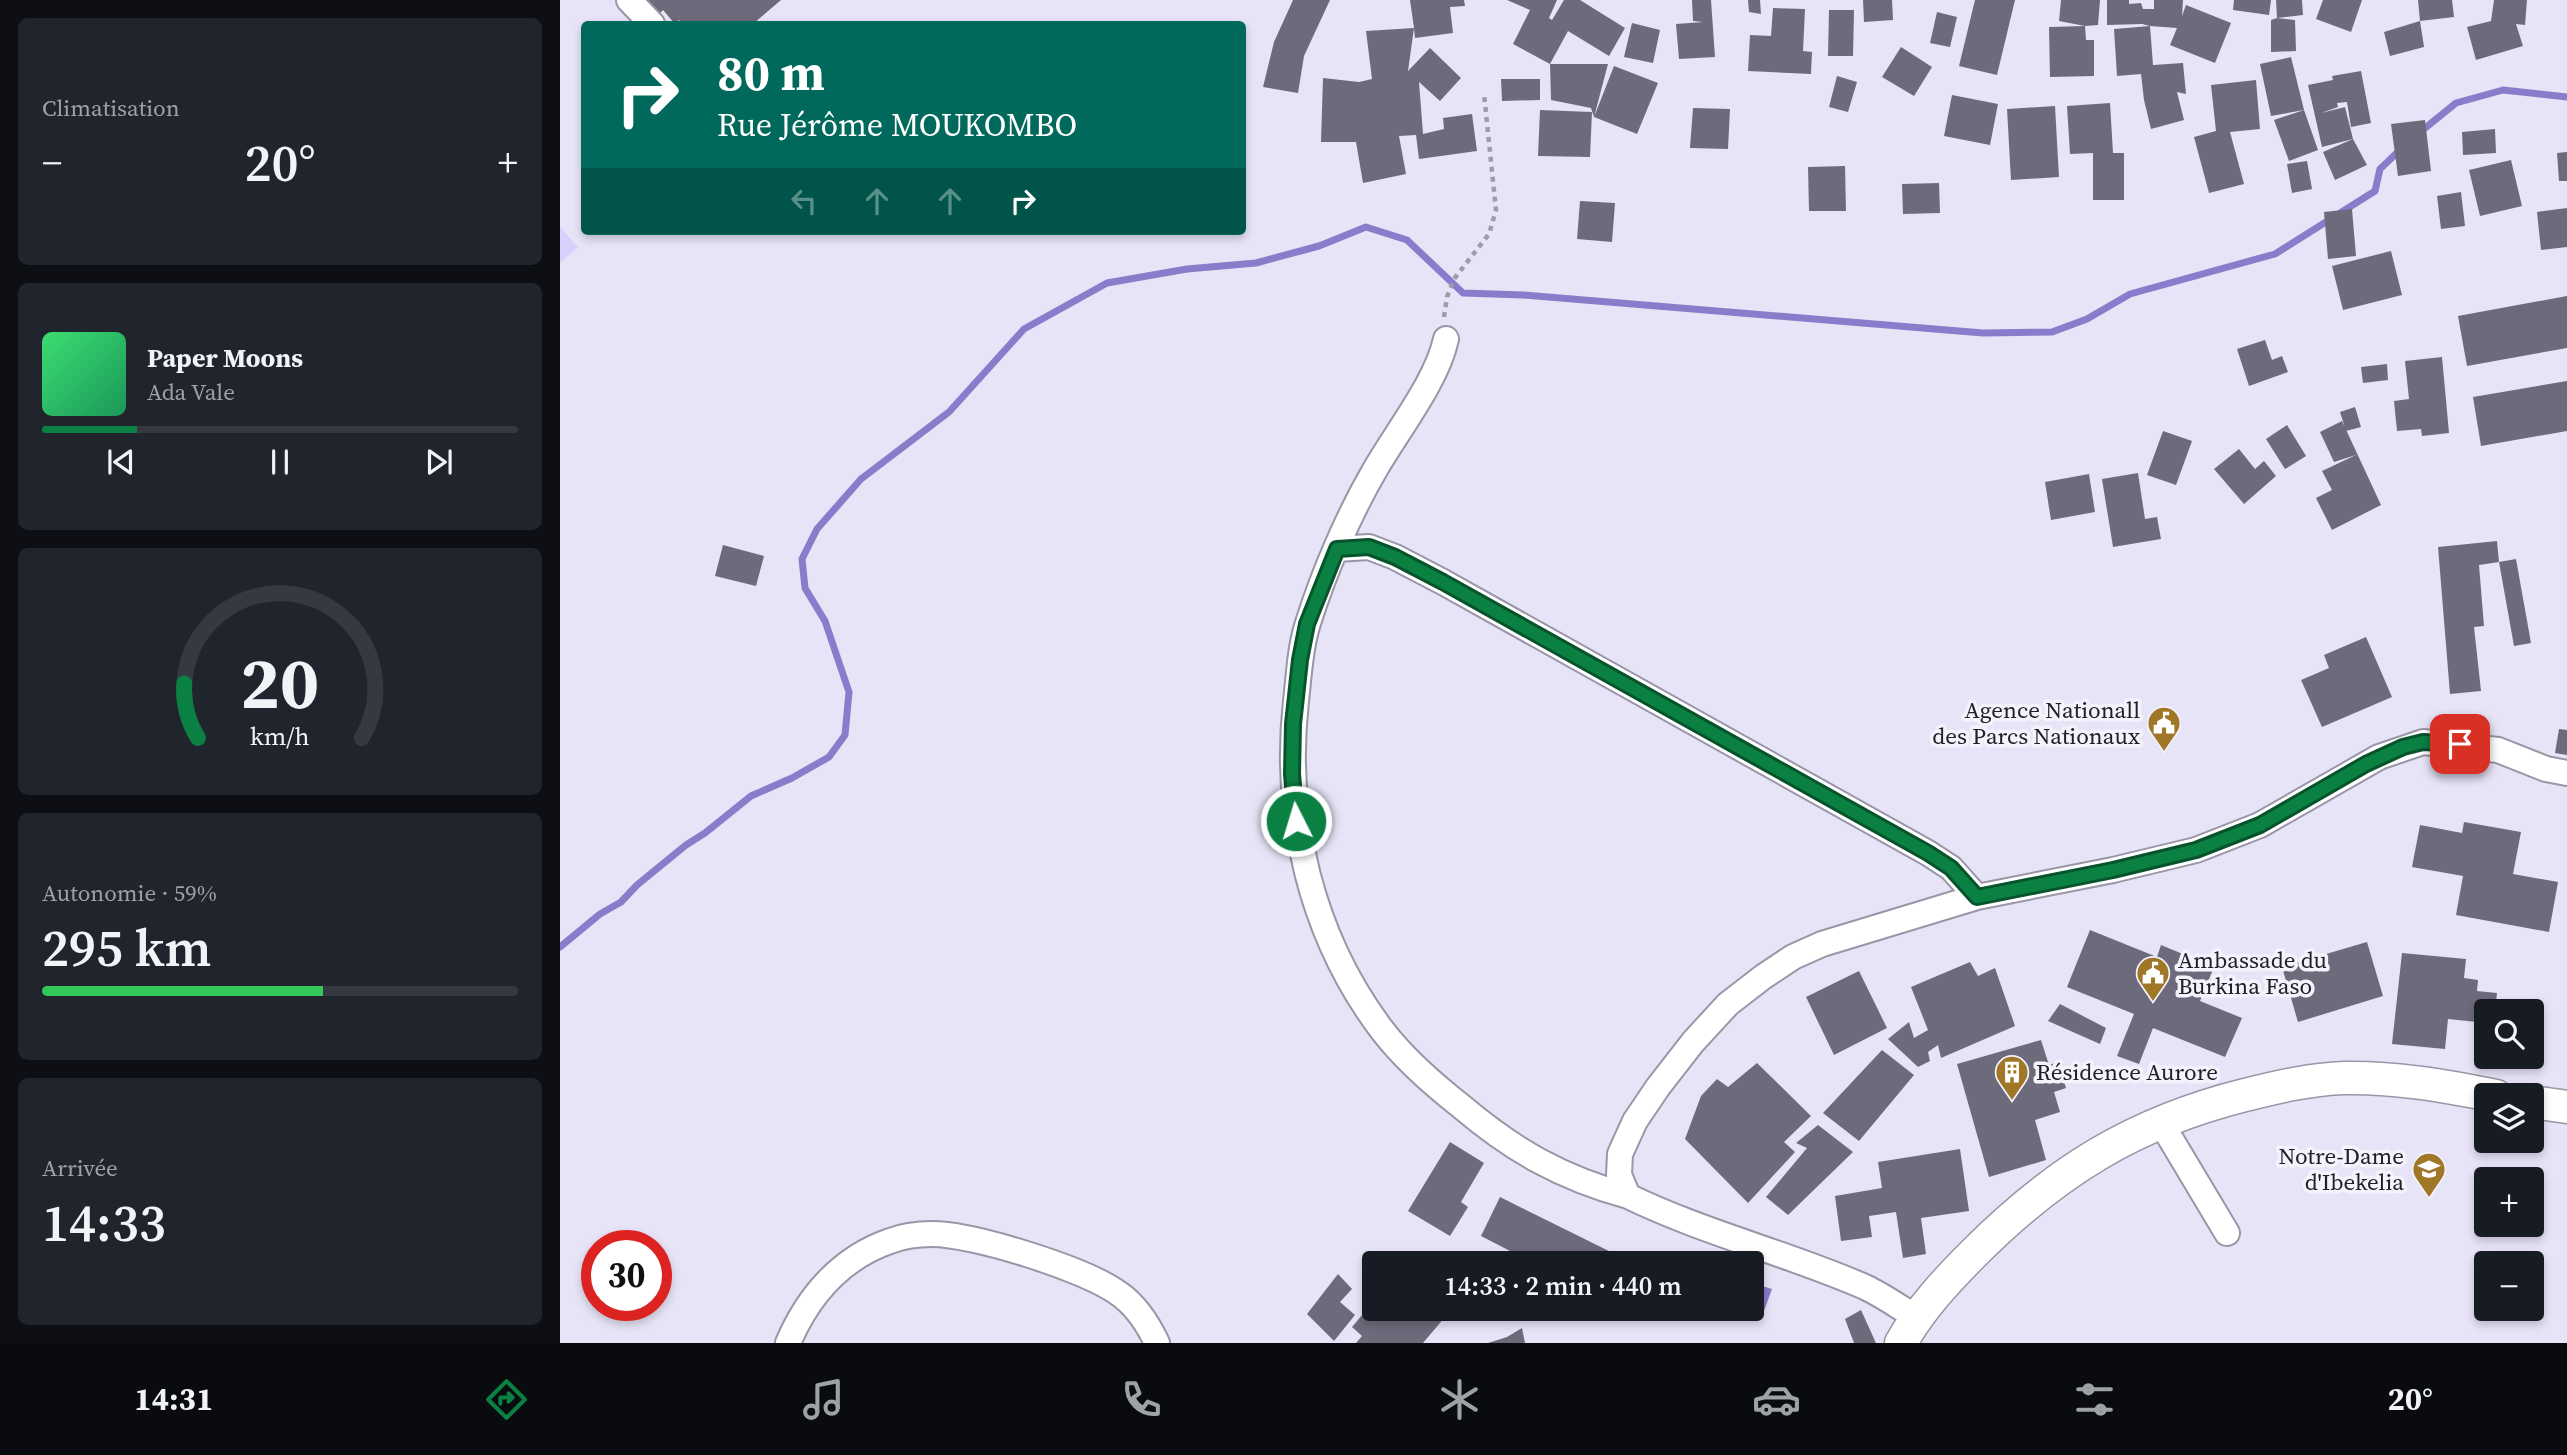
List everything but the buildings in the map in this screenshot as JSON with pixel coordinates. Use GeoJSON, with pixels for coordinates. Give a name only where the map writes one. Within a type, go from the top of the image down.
{"type":"FeatureCollection","features":[{"type":"Feature","properties":{"kind":"main road"},"geometry":{"type":"LineString","coordinates":[[1909,1330],[1980,1247],[2017,1211],[2051,1184],[2111,1145],[2160,1121],[2207,1104],[2264,1090],[2342,1078],[2391,1079],[2474,1092]]}},
{"type":"Feature","properties":{"kind":"main road"},"geometry":{"type":"LineString","coordinates":[[2544,1104],[2567,1107]]}},
{"type":"Feature","properties":{"kind":"street"},"geometry":{"type":"LineString","coordinates":[[629,0],[649,21]]}},
{"type":"Feature","properties":{"kind":"street"},"geometry":{"type":"LineString","coordinates":[[1446,333],[1438,365],[1374,470],[1337,549],[1307,624],[1293,724],[1292,761],[1296,821],[1314,899],[1330,942],[1349,980],[1382,1031],[1445,1094],[1495,1135],[1525,1155],[1579,1180],[1628,1196],[1652,1208],[1804,1262],[1867,1288],[1909,1330]]}},
{"type":"Feature","properties":{"kind":"street"},"geometry":{"type":"LineString","coordinates":[[1337,549],[1369,547],[1443,582],[1928,853],[1951,868],[1977,897]]}},
{"type":"Feature","properties":{"kind":"street"},"geometry":{"type":"LineString","coordinates":[[1628,1196],[1619,1175],[1620,1154],[1635,1121],[1658,1087],[1693,1042],[1728,1004],[1793,957],[1822,944],[1977,897],[2100,873],[2196,850],[2260,825],[2379,757],[2423,742],[2498,750],[2546,769],[2567,773]]}},
{"type":"Feature","properties":{"kind":"street"},"geometry":{"type":"LineString","coordinates":[[2160,1121],[2227,1233]]}},
{"type":"Feature","properties":{"kind":"street"},"geometry":{"type":"LineString","coordinates":[[789,1343],[807,1306],[829,1278],[848,1263],[891,1240],[933,1234],[968,1240],[1074,1270],[1118,1293],[1132,1304],[1143,1317],[1157,1343]]}},
{"type":"Feature","properties":{"kind":"path"},"geometry":{"type":"LineString","coordinates":[[1446,333],[1444,313],[1454,279],[1489,234],[1496,210],[1484,94]]}},
{"type":"Feature","properties":{"kind":"shaded area"},"geometry":{"type":"Polygon","coordinates":[[[560,227],[578,247],[560,263],[560,227]]]}},
{"type":"Feature","properties":{"kind":"shaded area"},"geometry":{"type":"Polygon","coordinates":[[[1764,1287],[1772,1289],[1764,1311],[1764,1287]]]}},
{"type":"Feature","properties":{"kind":"waterway"},"geometry":{"type":"LineString","coordinates":[[2419,133],[2456,103],[2503,90],[2567,97]]}},
{"type":"Feature","properties":{"kind":"waterway"},"geometry":{"type":"LineString","coordinates":[[560,947],[600,914],[621,902],[637,885],[686,845],[751,796],[792,778],[829,757],[845,735],[849,692],[825,621],[805,588],[802,559],[817,529],[861,479],[949,412],[1024,329],[1107,283],[1187,269],[1256,263],[1319,246],[1366,227],[1407,240],[1463,293],[1523,295],[1983,333],[2052,332],[2087,319],[2130,294],[2275,254],[2375,191],[2380,169],[2402,148]]}},
{"type":"Feature","properties":{"kind":"place","name":"Agence Nationall des Parcs Nationaux"},"geometry":{"type":"Point","coordinates":[2164,753]}},
{"type":"Feature","properties":{"kind":"place","name":"Ambassade du Burkina Faso"},"geometry":{"type":"Point","coordinates":[2153,1003]}},
{"type":"Feature","properties":{"kind":"place","name":"Résidence Aurore"},"geometry":{"type":"Point","coordinates":[2012,1102]}},
{"type":"Feature","properties":{"kind":"place","name":"Notre-Dame d'Ibekelia"},"geometry":{"type":"Point","coordinates":[2429,1199]}},
{"type":"Feature","properties":{"kind":"route"},"geometry":{"type":"LineString","coordinates":[[1296,821],[1292,774],[1293,724],[1300,660],[1307,624],[1337,549],[1369,547],[1443,582],[1682,718],[1928,853],[1951,868],[1977,897],[2113,870],[2196,850],[2260,825],[2366,764],[2403,747],[2423,742],[2460,744]]}}]}
